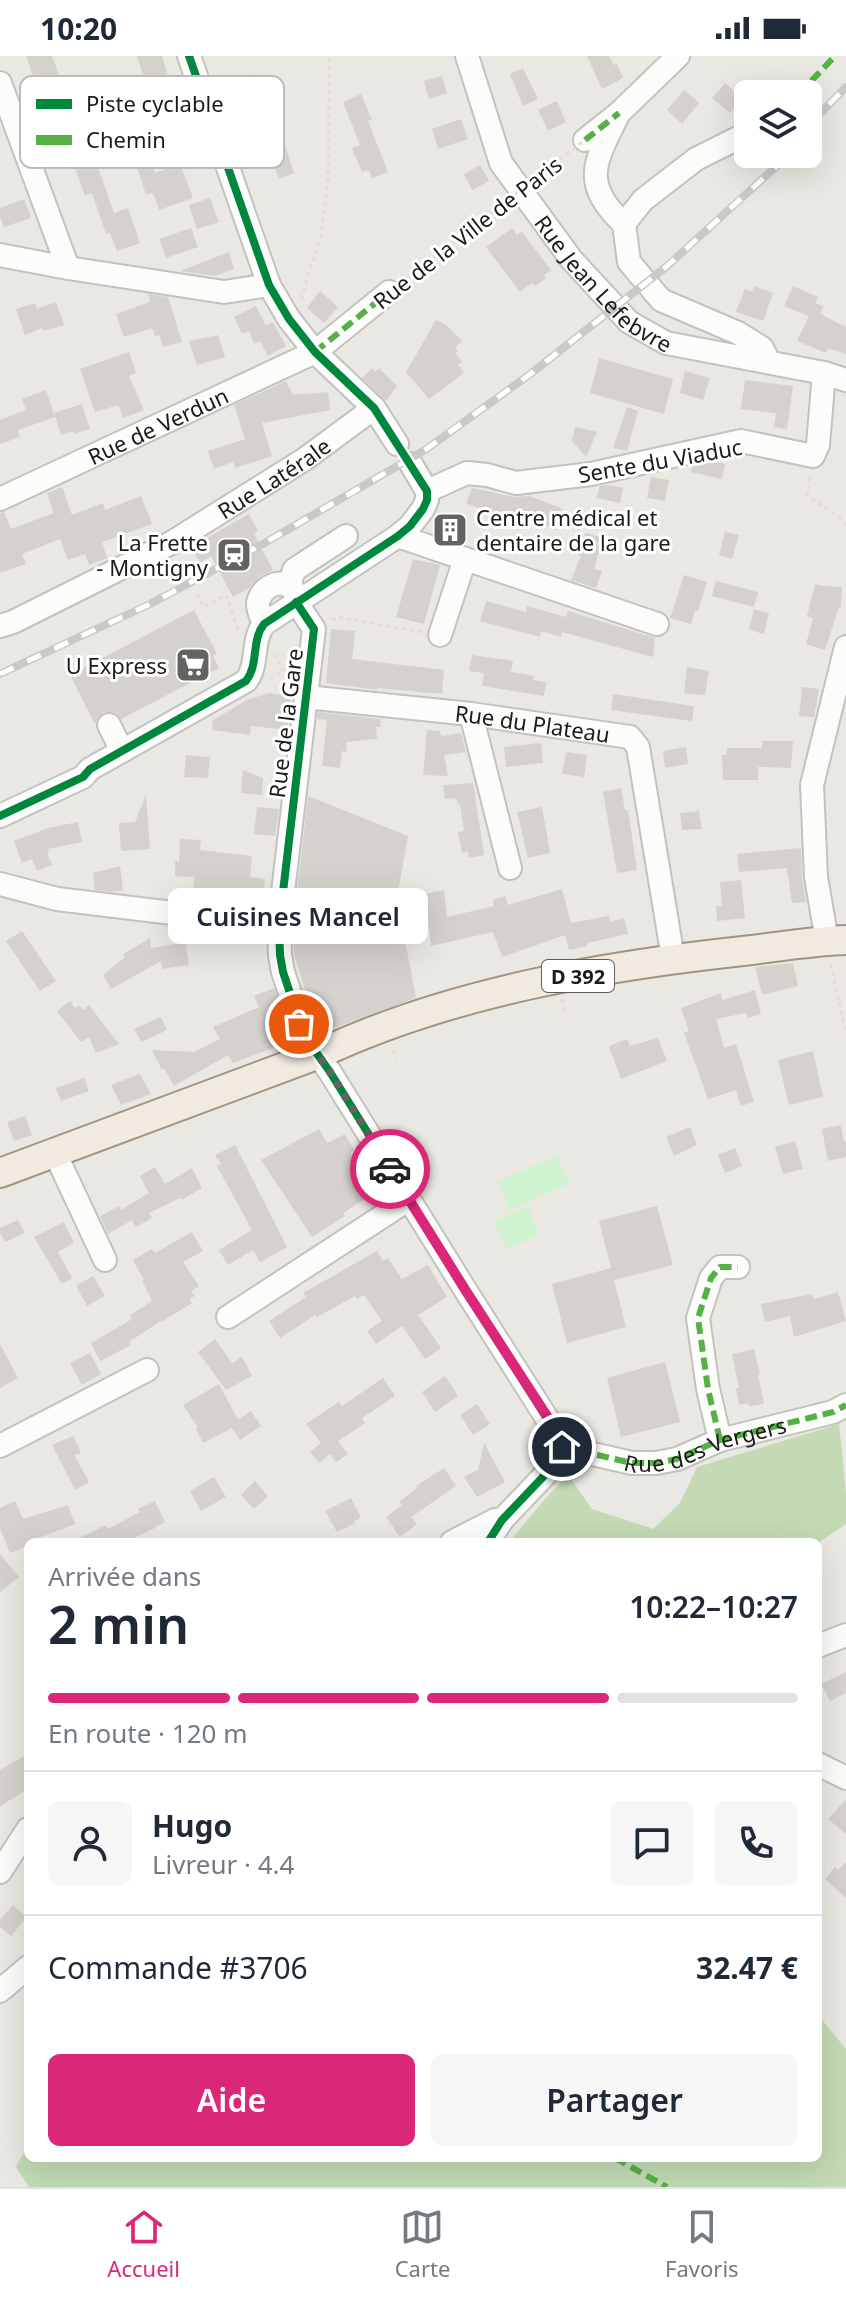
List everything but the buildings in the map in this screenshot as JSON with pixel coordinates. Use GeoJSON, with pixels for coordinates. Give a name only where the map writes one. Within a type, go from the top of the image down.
{"type":"FeatureCollection","features":[{"type":"Feature","properties":{"kind":"main road","name":"D 392"},"geometry":{"type":"LineString","coordinates":[[0,1173],[427,1012],[544,982],[673,958],[836,940]]}},
{"type":"Feature","properties":{"kind":"street"},"geometry":{"type":"LineString","coordinates":[[189,56],[196,76]]}},
{"type":"Feature","properties":{"kind":"street","name":"Rue Jean Lefebvre"},"geometry":{"type":"LineString","coordinates":[[467,56],[501,163],[571,259],[629,322],[666,343],[824,373],[846,380]]}},
{"type":"Feature","properties":{"kind":"street","name":"Rue de la Ville de Paris"},"geometry":{"type":"LineString","coordinates":[[585,140],[619,113],[678,56]]}},
{"type":"Feature","properties":{"kind":"street"},"geometry":{"type":"LineString","coordinates":[[0,83],[20,137]]}},
{"type":"Feature","properties":{"kind":"street","name":"Rue de la Ville de Paris"},"geometry":{"type":"LineString","coordinates":[[619,113],[599,154],[596,182],[599,195],[624,224]]}},
{"type":"Feature","properties":{"kind":"street"},"geometry":{"type":"LineString","coordinates":[[734,140],[696,159],[643,200],[624,224],[629,262],[661,300],[738,333],[762,348],[769,362]]}},
{"type":"Feature","properties":{"kind":"street"},"geometry":{"type":"LineString","coordinates":[[31,168],[68,268]]}},
{"type":"Feature","properties":{"kind":"street"},"geometry":{"type":"LineString","coordinates":[[228,168],[269,285],[289,319],[315,352],[374,408],[397,444]]}},
{"type":"Feature","properties":{"kind":"street"},"geometry":{"type":"LineString","coordinates":[[0,255],[224,292],[269,285]]}},
{"type":"Feature","properties":{"kind":"street","name":"Rue de la Ville de Paris"},"geometry":{"type":"LineString","coordinates":[[315,352],[389,292]]}},
{"type":"Feature","properties":{"kind":"street","name":"Rue de Verdun"},"geometry":{"type":"LineString","coordinates":[[0,499],[315,352]]}},
{"type":"Feature","properties":{"kind":"street","name":"Sente du Viaduc"},"geometry":{"type":"LineString","coordinates":[[427,491],[467,473],[516,483],[591,474],[741,441],[813,456],[818,445],[824,373]]}},
{"type":"Feature","properties":{"kind":"street","name":"Rue Latérale"},"geometry":{"type":"LineString","coordinates":[[0,626],[171,543],[305,459],[374,408]]}},
{"type":"Feature","properties":{"kind":"street"},"geometry":{"type":"LineString","coordinates":[[0,816],[83,777],[90,769],[246,681],[253,671],[260,629],[264,624],[295,596],[398,536],[423,509],[427,491],[411,464]]}},
{"type":"Feature","properties":{"kind":"street"},"geometry":{"type":"LineString","coordinates":[[295,596],[294,570],[346,536]]}},
{"type":"Feature","properties":{"kind":"street"},"geometry":{"type":"LineString","coordinates":[[398,536],[657,624]]}},
{"type":"Feature","properties":{"kind":"street"},"geometry":{"type":"LineString","coordinates":[[440,635],[465,559]]}},
{"type":"Feature","properties":{"kind":"street","name":"Rue de la Gare"},"geometry":{"type":"LineString","coordinates":[[295,596],[314,629],[298,690],[279,926],[280,955],[288,989],[304,1035],[319,1054],[556,1430],[562,1447]]}},
{"type":"Feature","properties":{"kind":"street"},"geometry":{"type":"LineString","coordinates":[[836,940],[816,877],[812,785],[846,647]]}},
{"type":"Feature","properties":{"kind":"street","name":"Rue du Plateau"},"geometry":{"type":"LineString","coordinates":[[298,690],[630,737],[638,747],[673,958]]}},
{"type":"Feature","properties":{"kind":"street"},"geometry":{"type":"LineString","coordinates":[[471,714],[510,868]]}},
{"type":"Feature","properties":{"kind":"street"},"geometry":{"type":"LineString","coordinates":[[109,725],[122,751]]}},
{"type":"Feature","properties":{"kind":"street"},"geometry":{"type":"LineString","coordinates":[[0,884],[57,899],[279,926]]}},
{"type":"Feature","properties":{"kind":"street"},"geometry":{"type":"LineString","coordinates":[[55,1153],[105,1260]]}},
{"type":"Feature","properties":{"kind":"street"},"geometry":{"type":"LineString","coordinates":[[228,1317],[409,1199]]}},
{"type":"Feature","properties":{"kind":"street"},"geometry":{"type":"LineString","coordinates":[[720,1440],[708,1389],[698,1318],[711,1278],[720,1267],[738,1267]]}},
{"type":"Feature","properties":{"kind":"street"},"geometry":{"type":"LineString","coordinates":[[0,1446],[147,1370]]}},
{"type":"Feature","properties":{"kind":"street","name":"Rue des Vergers"},"geometry":{"type":"LineString","coordinates":[[562,1447],[644,1464],[677,1459],[720,1440],[785,1426],[846,1405]]}},
{"type":"Feature","properties":{"kind":"street"},"geometry":{"type":"LineString","coordinates":[[491,1538],[502,1520],[554,1467],[560,1459],[562,1447]]}},
{"type":"Feature","properties":{"kind":"street"},"geometry":{"type":"LineString","coordinates":[[460,1538],[495,1520],[502,1520]]}},
{"type":"Feature","properties":{"kind":"street"},"geometry":{"type":"LineString","coordinates":[[822,1644],[846,1635]]}},
{"type":"Feature","properties":{"kind":"street"},"geometry":{"type":"LineString","coordinates":[[822,1766],[846,1778]]}},
{"type":"Feature","properties":{"kind":"street"},"geometry":{"type":"LineString","coordinates":[[0,1872],[24,1835]]}},
{"type":"Feature","properties":{"kind":"street"},"geometry":{"type":"LineString","coordinates":[[0,1991],[24,1970]]}},
{"type":"Feature","properties":{"kind":"path"},"geometry":{"type":"LineString","coordinates":[[298,306],[321,236],[328,180],[329,56]]}},
{"type":"Feature","properties":{"kind":"path"},"geometry":{"type":"LineString","coordinates":[[810,475],[807,495],[846,525]]}},
{"type":"Feature","properties":{"kind":"path"},"geometry":{"type":"LineString","coordinates":[[197,594],[204,607],[226,595],[239,635]]}},
{"type":"Feature","properties":{"kind":"path"},"geometry":{"type":"LineString","coordinates":[[325,624],[337,617],[440,635]]}},
{"type":"Feature","properties":{"kind":"path"},"geometry":{"type":"LineString","coordinates":[[272,650],[298,690]]}},
{"type":"Feature","properties":{"kind":"path"},"geometry":{"type":"LineString","coordinates":[[836,940],[846,1035]]}},
{"type":"Feature","properties":{"kind":"path"},"geometry":{"type":"LineString","coordinates":[[561,997],[565,1013]]}},
{"type":"Feature","properties":{"kind":"green space"},"geometry":{"type":"Polygon","coordinates":[[[557,1155],[570,1183],[510,1210],[498,1182],[557,1155]]]}},
{"type":"Feature","properties":{"kind":"green space"},"geometry":{"type":"Polygon","coordinates":[[[528,1207],[539,1235],[506,1249],[494,1220],[528,1207]]]}},
{"type":"Feature","properties":{"kind":"green space"},"geometry":{"type":"Polygon","coordinates":[[[839,1424],[846,1524],[822,1540],[512,1538],[568,1475],[592,1509],[653,1529],[680,1503],[697,1467],[839,1424]]]}},
{"type":"Feature","properties":{"kind":"green space"},"geometry":{"type":"Polygon","coordinates":[[[822,2020],[846,2049],[846,2187],[29,2187],[16,2167],[24,2152],[24,2162],[822,2162],[822,2020]]]}},
{"type":"Feature","properties":{"kind":"railway"},"geometry":{"type":"LineString","coordinates":[[822,112],[846,87]]}},
{"type":"Feature","properties":{"kind":"railway"},"geometry":{"type":"LineString","coordinates":[[0,674],[150,604],[261,545],[425,450],[529,375],[666,267],[775,168]]}},
{"type":"Feature","properties":{"kind":"marked path"},"geometry":{"type":"LineString","coordinates":[[812,80],[835,56]]}},
{"type":"Feature","properties":{"kind":"marked path"},"geometry":{"type":"LineString","coordinates":[[585,140],[619,113]]}},
{"type":"Feature","properties":{"kind":"marked path"},"geometry":{"type":"LineString","coordinates":[[315,352],[389,292]]}},
{"type":"Feature","properties":{"kind":"marked path"},"geometry":{"type":"LineString","coordinates":[[720,1440],[708,1389],[698,1318],[711,1278],[720,1267],[738,1267]]}},
{"type":"Feature","properties":{"kind":"marked path"},"geometry":{"type":"LineString","coordinates":[[562,1447],[632,1463],[656,1463],[677,1459],[720,1440],[833,1412],[846,1405]]}},
{"type":"Feature","properties":{"kind":"marked path"},"geometry":{"type":"LineString","coordinates":[[622,2162],[667,2187]]}},
{"type":"Feature","properties":{"kind":"cycle path"},"geometry":{"type":"LineString","coordinates":[[189,56],[196,76]]}},
{"type":"Feature","properties":{"kind":"cycle path"},"geometry":{"type":"LineString","coordinates":[[0,816],[83,777],[90,769],[246,681],[264,624],[398,536],[410,526],[427,500],[427,491],[374,408],[315,352],[289,319],[269,285],[228,168]]}},
{"type":"Feature","properties":{"kind":"cycle path"},"geometry":{"type":"LineString","coordinates":[[296,602],[314,629],[279,926],[283,972],[304,1035],[560,1439],[562,1447],[560,1459],[502,1520],[491,1538]]}},
{"type":"Feature","properties":{"kind":"way so far"},"geometry":{"type":"LineString","coordinates":[[299,1024],[390,1169]]}},
{"type":"Feature","properties":{"kind":"place","name":"Centre médical et dentaire de la gare"},"geometry":{"type":"Point","coordinates":[450,530]}},
{"type":"Feature","properties":{"kind":"place","name":"La Frette - Montigny"},"geometry":{"type":"Point","coordinates":[234,555]}},
{"type":"Feature","properties":{"kind":"place","name":"U Express"},"geometry":{"type":"Point","coordinates":[193,665]}},
{"type":"Feature","properties":{"kind":"place","name":"Cuisines Mancel"},"geometry":{"type":"Point","coordinates":[299,1024]}},
{"type":"Feature","properties":{"kind":"route"},"geometry":{"type":"LineString","coordinates":[[390,1169],[556,1430],[562,1447]]}}]}
